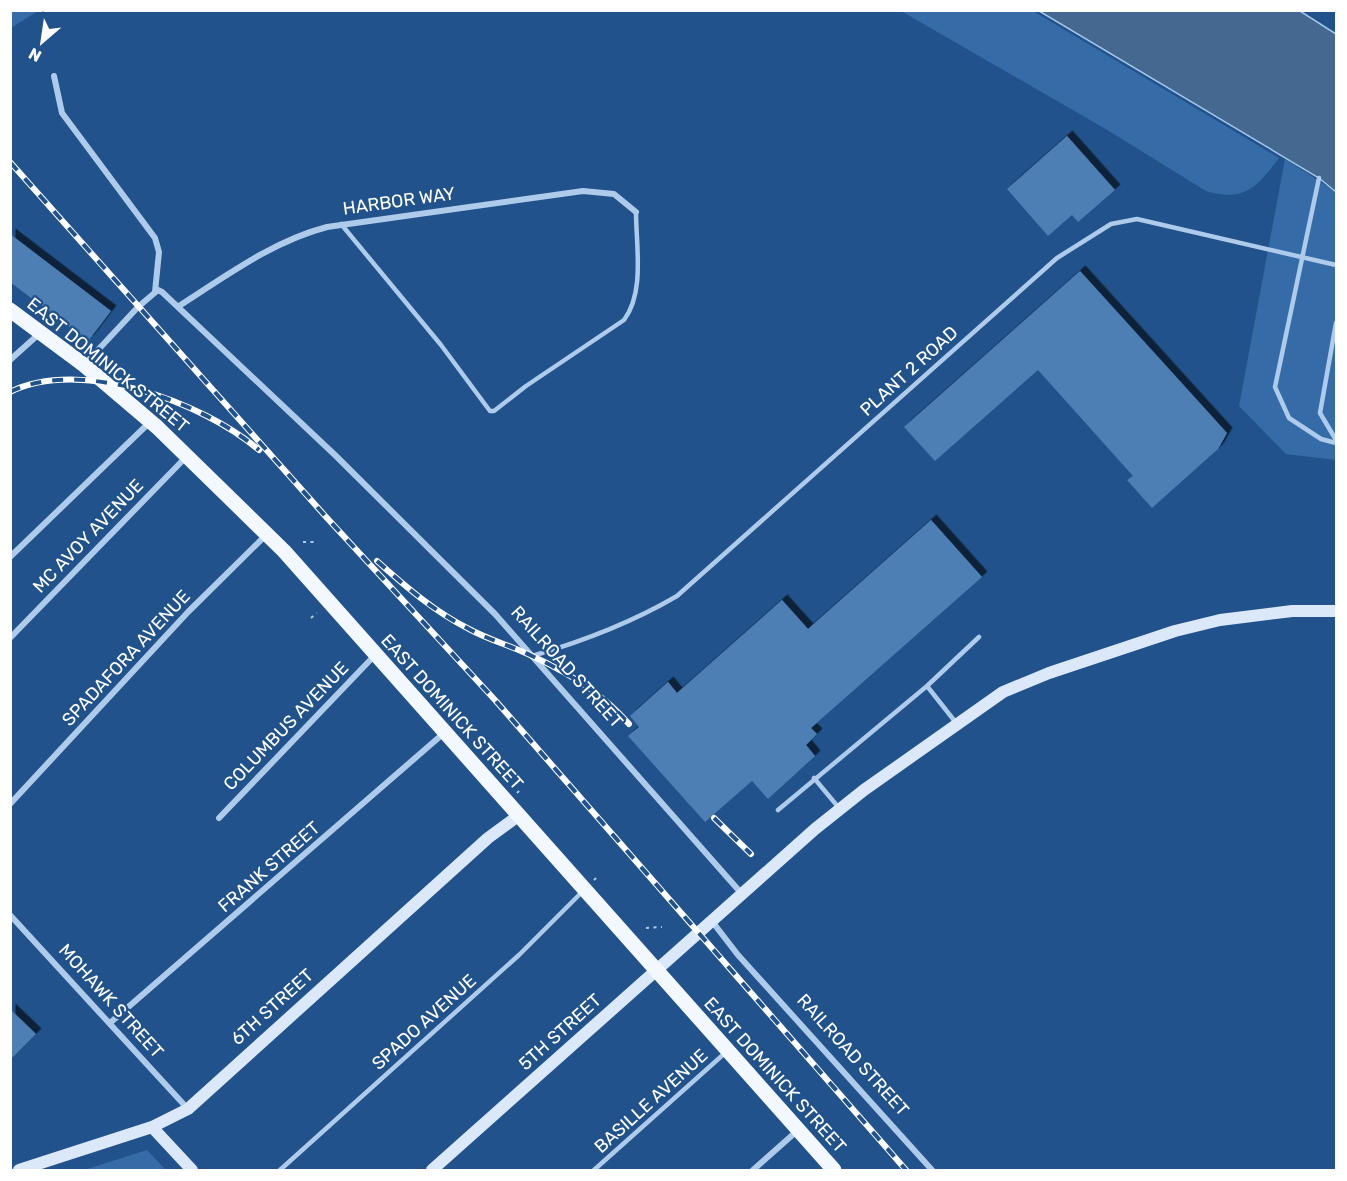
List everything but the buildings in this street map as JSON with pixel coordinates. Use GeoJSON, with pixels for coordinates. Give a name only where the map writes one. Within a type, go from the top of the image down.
{"type":"FeatureCollection","features":[{"type":"Feature","properties":{"kind":"main road","name":"EAST DOMINICK STREET"},"geometry":{"type":"LineString","coordinates":[[10,310],[84,365],[150,422],[267,534],[834,1170]]}},
{"type":"Feature","properties":{"kind":"street"},"geometry":{"type":"LineString","coordinates":[[54,76],[62,112],[155,238],[159,252],[155,292],[84,365]]}},
{"type":"Feature","properties":{"kind":"street","name":"HARBOR WAY"},"geometry":{"type":"LineString","coordinates":[[179,306],[252,260],[302,233],[341,224],[583,191],[614,194],[636,212]]}},
{"type":"Feature","properties":{"kind":"street","name":"RAILROAD STREET"},"geometry":{"type":"LineString","coordinates":[[155,292],[162,292],[179,306],[395,514],[495,614],[742,894]]}},
{"type":"Feature","properties":{"kind":"street"},"geometry":{"type":"LineString","coordinates":[[10,360],[40,332]]}},
{"type":"Feature","properties":{"kind":"street"},"geometry":{"type":"LineString","coordinates":[[10,557],[150,422]]}},
{"type":"Feature","properties":{"kind":"street","name":"MC AVOY AVENUE"},"geometry":{"type":"LineString","coordinates":[[10,638],[187,455]]}},
{"type":"Feature","properties":{"kind":"street","name":"SPADAFORA AVENUE"},"geometry":{"type":"LineString","coordinates":[[10,804],[189,612],[267,534]]}},
{"type":"Feature","properties":{"kind":"street"},"geometry":{"type":"LineString","coordinates":[[711,920],[840,809],[1002,692],[1049,673],[1175,631],[1220,620],[1282,612],[1336,611]]}},
{"type":"Feature","properties":{"kind":"street","name":"COLUMBUS AVENUE"},"geometry":{"type":"LineString","coordinates":[[219,818],[376,655]]}},
{"type":"Feature","properties":{"kind":"street","name":"FRANK STREET"},"geometry":{"type":"LineString","coordinates":[[111,1022],[445,733]]}},
{"type":"Feature","properties":{"kind":"street","name":"6TH STREET"},"geometry":{"type":"LineString","coordinates":[[19,1170],[152,1127],[188,1108],[479,846],[518,816]]}},
{"type":"Feature","properties":{"kind":"street","name":"MOHAWK STREET"},"geometry":{"type":"LineString","coordinates":[[10,915],[188,1108]]}},
{"type":"Feature","properties":{"kind":"street","name":"RAILROAD STREET"},"geometry":{"type":"LineString","coordinates":[[711,920],[738,955],[932,1170]]}},
{"type":"Feature","properties":{"kind":"street","name":"5TH STREET"},"geometry":{"type":"LineString","coordinates":[[432,1170],[711,920]]}},
{"type":"Feature","properties":{"kind":"street"},"geometry":{"type":"LineString","coordinates":[[152,1127],[192,1170]]}},
{"type":"Feature","properties":{"kind":"street"},"geometry":{"type":"LineString","coordinates":[[753,1170],[798,1130]]}},
{"type":"Feature","properties":{"kind":"lane"},"geometry":{"type":"LineString","coordinates":[[1319,178],[1275,387],[1289,418],[1320,439],[1336,441]]}},
{"type":"Feature","properties":{"kind":"lane"},"geometry":{"type":"LineString","coordinates":[[341,224],[441,345],[484,403],[494,411],[526,386],[624,320],[633,307],[636,283],[636,212]]}},
{"type":"Feature","properties":{"kind":"lane","name":"PLANT 2 ROAD"},"geometry":{"type":"LineString","coordinates":[[532,656],[580,642],[639,618],[677,596],[1057,258],[1111,224],[1137,219],[1336,265]]}},
{"type":"Feature","properties":{"kind":"lane"},"geometry":{"type":"LineString","coordinates":[[1336,323],[1320,413],[1336,441]]}},
{"type":"Feature","properties":{"kind":"lane"},"geometry":{"type":"LineString","coordinates":[[778,810],[927,686],[979,637]]}},
{"type":"Feature","properties":{"kind":"lane"},"geometry":{"type":"LineString","coordinates":[[927,686],[957,724]]}},
{"type":"Feature","properties":{"kind":"lane"},"geometry":{"type":"LineString","coordinates":[[814,778],[840,809]]}},
{"type":"Feature","properties":{"kind":"lane","name":"SPADO AVENUE"},"geometry":{"type":"LineString","coordinates":[[280,1170],[519,955],[584,891]]}},
{"type":"Feature","properties":{"kind":"lane","name":"BASILLE AVENUE"},"geometry":{"type":"LineString","coordinates":[[594,1170],[727,1051]]}},
{"type":"Feature","properties":{"kind":"path"},"geometry":{"type":"LineString","coordinates":[[303,542],[318,542]]}},
{"type":"Feature","properties":{"kind":"path"},"geometry":{"type":"LineString","coordinates":[[311,618],[317,613]]}},
{"type":"Feature","properties":{"kind":"path"},"geometry":{"type":"LineString","coordinates":[[646,928],[662,927]]}},
{"type":"Feature","properties":{"kind":"shaded area"},"geometry":{"type":"Polygon","coordinates":[[[11,10],[38,10],[38,11],[11,28],[11,10]]]}},
{"type":"Feature","properties":{"kind":"shaded area"},"geometry":{"type":"Polygon","coordinates":[[[901,11],[1033,11],[1279,158],[1256,185],[1248,190],[1231,195],[1206,191],[1104,128],[901,11]]]}},
{"type":"Feature","properties":{"kind":"shaded area"},"geometry":{"type":"Polygon","coordinates":[[[1039,11],[1300,11],[1336,34],[1336,192],[1319,178],[1039,11]]]}},
{"type":"Feature","properties":{"kind":"shaded area"},"geometry":{"type":"Polygon","coordinates":[[[1285,159],[1336,192],[1336,460],[1286,454],[1239,406],[1285,159]]]}},
{"type":"Feature","properties":{"kind":"shaded area"},"geometry":{"type":"Polygon","coordinates":[[[147,1150],[166,1170],[84,1170],[147,1150]]]}},
{"type":"Feature","properties":{"kind":"railway"},"geometry":{"type":"LineString","coordinates":[[10,162],[327,518],[495,700],[906,1170]]}},
{"type":"Feature","properties":{"kind":"railway"},"geometry":{"type":"LineString","coordinates":[[10,392],[38,382],[71,380],[105,382],[140,390],[174,401],[206,416],[235,432],[259,450]]}},
{"type":"Feature","properties":{"kind":"railway"},"geometry":{"type":"LineString","coordinates":[[377,561],[444,615],[477,633],[545,662],[571,677],[597,694],[629,724]]}},
{"type":"Feature","properties":{"kind":"railway"},"geometry":{"type":"LineString","coordinates":[[714,818],[751,854]]}}]}
